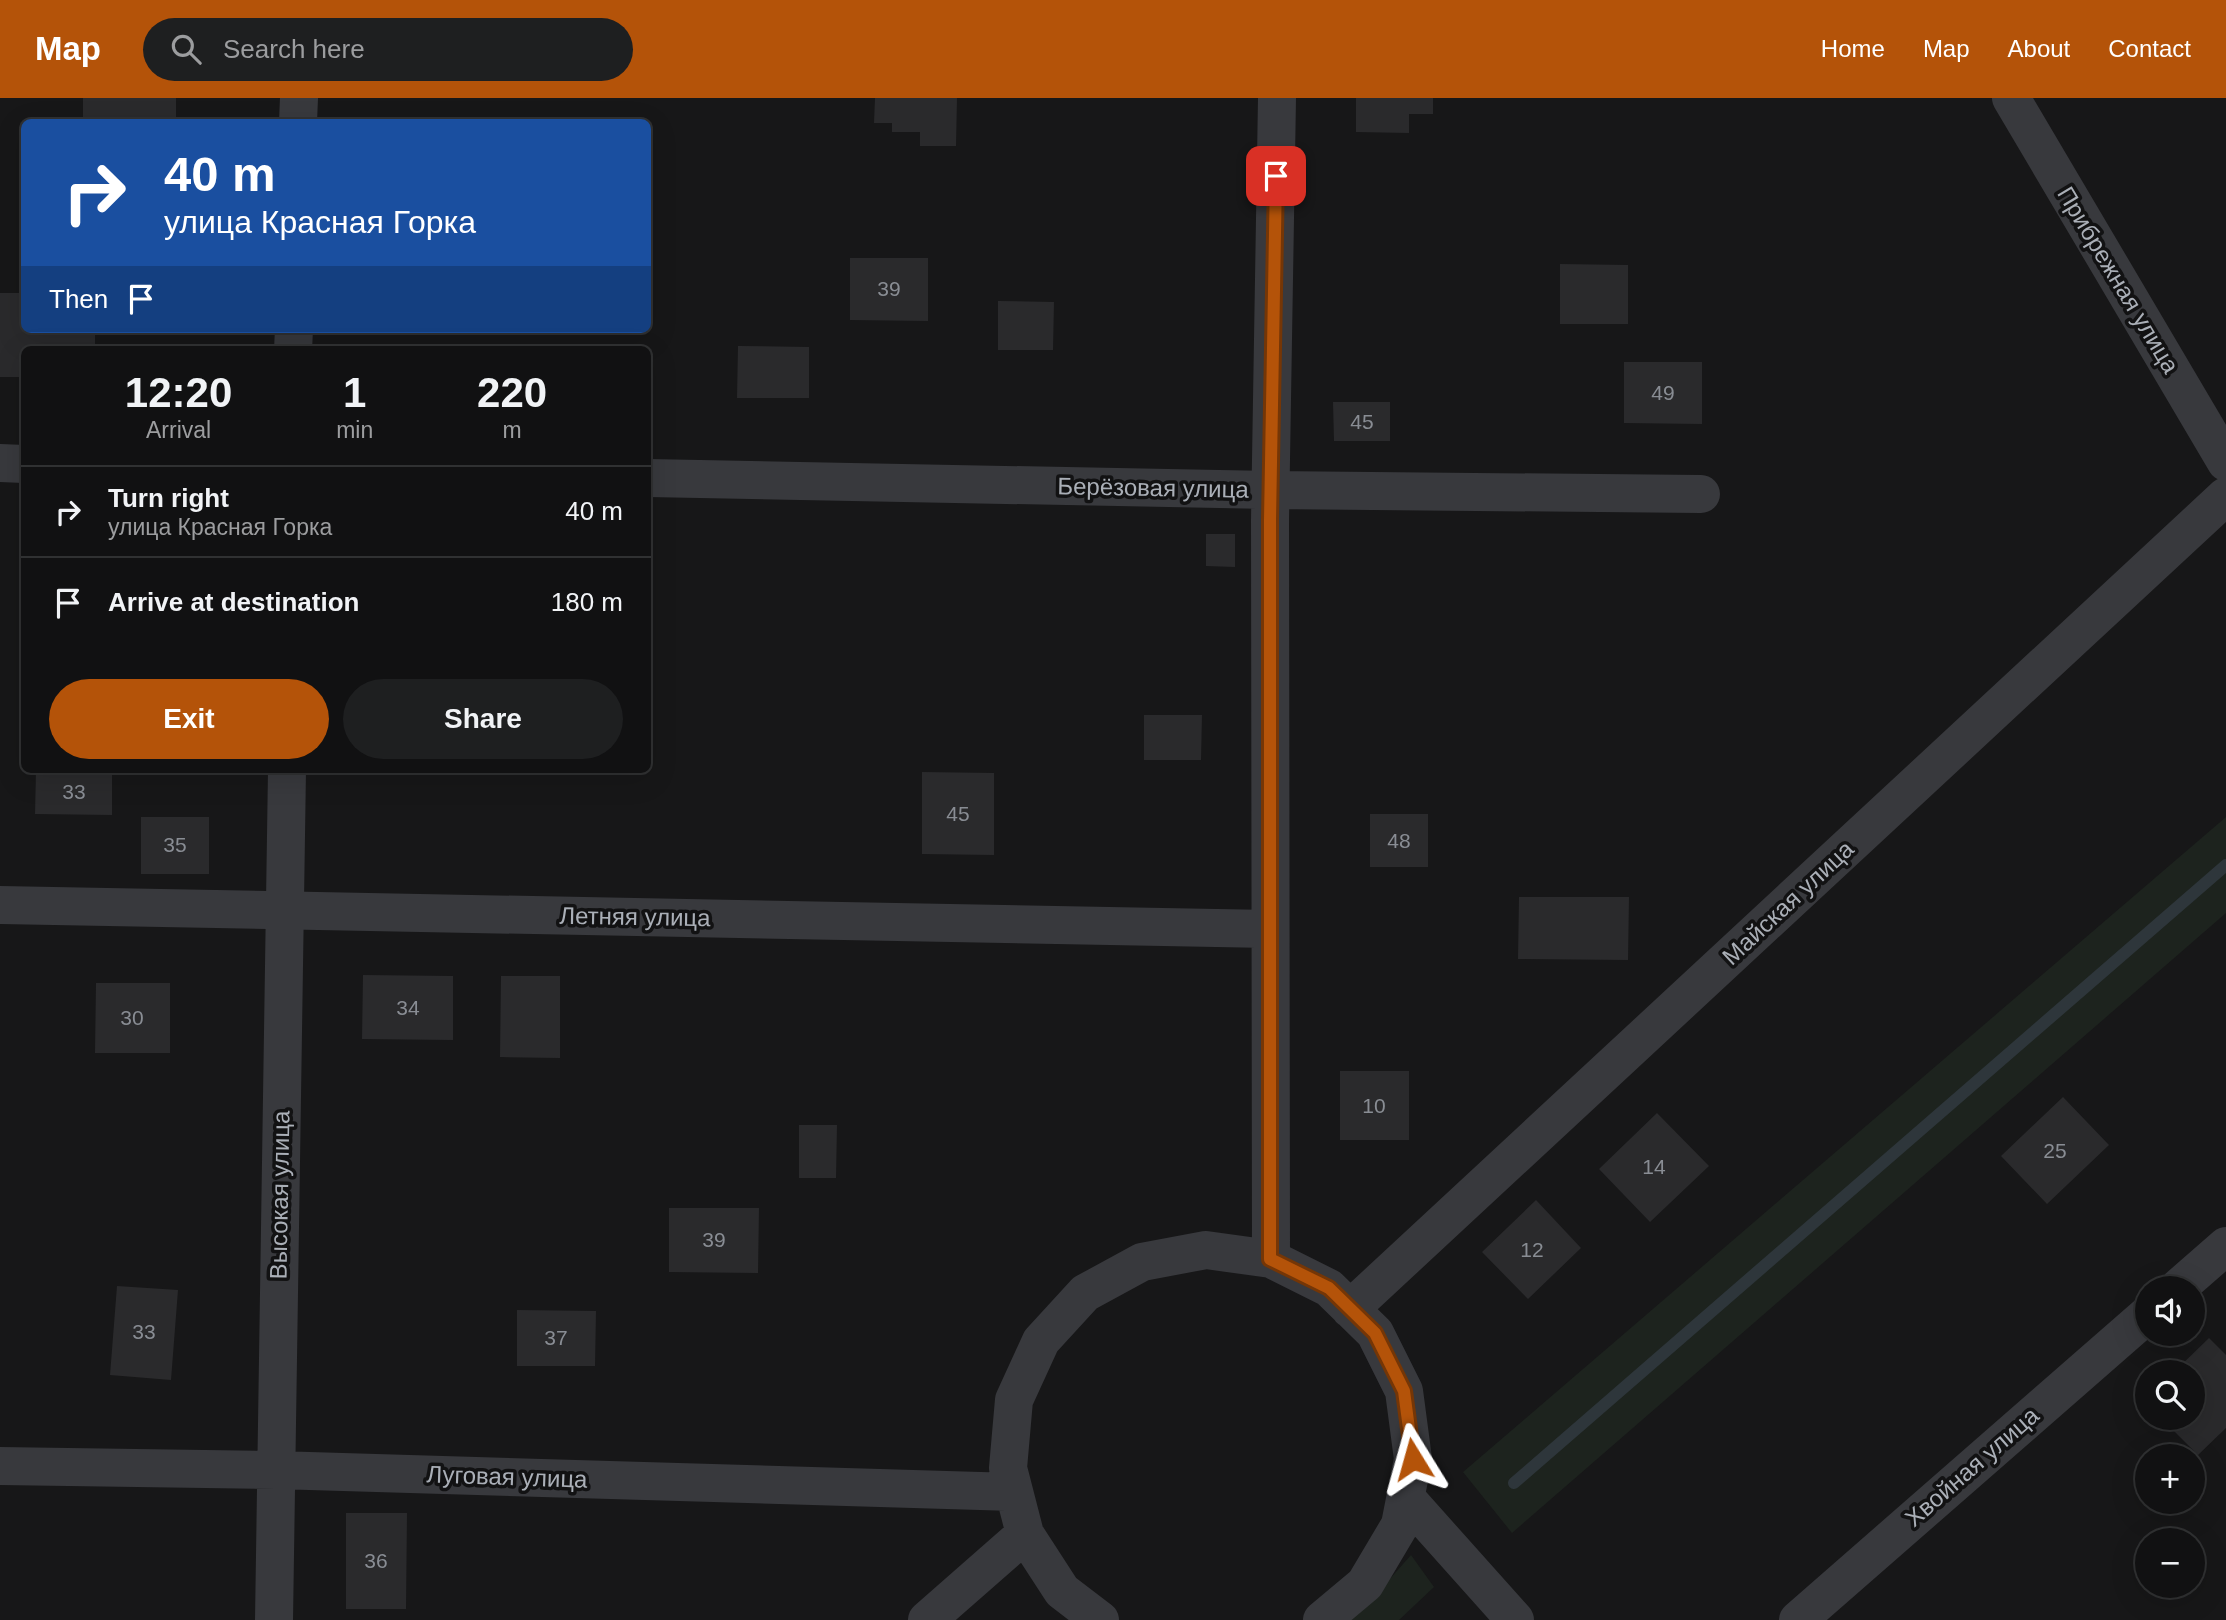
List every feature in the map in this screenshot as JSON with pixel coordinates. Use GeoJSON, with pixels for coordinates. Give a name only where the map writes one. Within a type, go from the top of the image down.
{"type":"FeatureCollection","features":[{"type":"Feature","properties":{"kind":"street"},"geometry":{"type":"LineString","coordinates":[[298,119],[299,98]]}},
{"type":"Feature","properties":{"kind":"street"},"geometry":{"type":"LineString","coordinates":[[1270,1259],[1270,490],[1277,98]]}},
{"type":"Feature","properties":{"kind":"street","name":"Прибрежная улица"},"geometry":{"type":"LineString","coordinates":[[2011,98],[2226,463]]}},
{"type":"Feature","properties":{"kind":"street"},"geometry":{"type":"LineString","coordinates":[[0,463],[21,464]]}},
{"type":"Feature","properties":{"kind":"street","name":"Берёзовая улица"},"geometry":{"type":"LineString","coordinates":[[651,478],[1270,490],[1701,494]]}},
{"type":"Feature","properties":{"kind":"street","name":"Майская улица"},"geometry":{"type":"LineString","coordinates":[[1350,1309],[2226,496]]}},
{"type":"Feature","properties":{"kind":"street","name":"Высокая улица"},"geometry":{"type":"LineString","coordinates":[[274,1620],[287,773]]}},
{"type":"Feature","properties":{"kind":"street","name":"Летняя улица"},"geometry":{"type":"LineString","coordinates":[[0,905],[1270,929]]}},
{"type":"Feature","properties":{"kind":"street"},"geometry":{"type":"LineString","coordinates":[[2192,1276],[2226,1246]]}},
{"type":"Feature","properties":{"kind":"street"},"geometry":{"type":"LineString","coordinates":[[1100,1620],[1062,1591],[1025,1534],[1008,1468],[1014,1400],[1041,1341],[1085,1293],[1142,1262],[1206,1250],[1270,1259],[1329,1288],[1375,1333],[1404,1391],[1413,1459],[1400,1525],[1365,1584],[1322,1620]]}},
{"type":"Feature","properties":{"kind":"street","name":"Хвойная улица"},"geometry":{"type":"LineString","coordinates":[[1798,1620],[2135,1325]]}},
{"type":"Feature","properties":{"kind":"street","name":"Луговая улица"},"geometry":{"type":"LineString","coordinates":[[0,1466],[1014,1492]]}},
{"type":"Feature","properties":{"kind":"street"},"geometry":{"type":"LineString","coordinates":[[1406,1498],[1515,1620]]}},
{"type":"Feature","properties":{"kind":"street"},"geometry":{"type":"LineString","coordinates":[[927,1620],[1025,1534]]}},
{"type":"Feature","properties":{"kind":"shaded area"},"geometry":{"type":"Polygon","coordinates":[[[2226,817],[2226,913],[1512,1533],[1463,1472],[2226,817]]]}},
{"type":"Feature","properties":{"kind":"shaded area"},"geometry":{"type":"Polygon","coordinates":[[[1411,1555],[1434,1587],[1399,1620],[1347,1620],[1366,1606],[1411,1555]]]}},
{"type":"Feature","properties":{"kind":"building"},"geometry":{"type":"Polygon","coordinates":[[[83,98],[176,98],[176,119],[83,119],[83,98]]]}},
{"type":"Feature","properties":{"kind":"building"},"geometry":{"type":"Polygon","coordinates":[[[875,98],[957,98],[956,146],[920,146],[920,132],[892,132],[892,123],[874,123],[875,98]]]}},
{"type":"Feature","properties":{"kind":"building"},"geometry":{"type":"Polygon","coordinates":[[[1356,98],[1433,98],[1433,114],[1409,114],[1409,133],[1356,132],[1356,98]]]}},
{"type":"Feature","properties":{"kind":"building"},"geometry":{"type":"Polygon","coordinates":[[[850,258],[928,258],[928,321],[850,320],[850,258]]]}},
{"type":"Feature","properties":{"kind":"building"},"geometry":{"type":"Polygon","coordinates":[[[1560,264],[1628,265],[1628,324],[1560,324],[1560,264]]]}},
{"type":"Feature","properties":{"kind":"building"},"geometry":{"type":"Polygon","coordinates":[[[0,293],[21,293],[21,333],[95,333],[95,346],[21,346],[21,377],[0,377],[0,293]]]}},
{"type":"Feature","properties":{"kind":"building"},"geometry":{"type":"Polygon","coordinates":[[[998,301],[1054,302],[1053,350],[998,350],[998,301]]]}},
{"type":"Feature","properties":{"kind":"building"},"geometry":{"type":"Polygon","coordinates":[[[738,346],[809,347],[809,398],[737,398],[738,346]]]}},
{"type":"Feature","properties":{"kind":"building"},"geometry":{"type":"Polygon","coordinates":[[[1624,362],[1702,362],[1702,424],[1624,423],[1624,362]]]}},
{"type":"Feature","properties":{"kind":"building"},"geometry":{"type":"Polygon","coordinates":[[[1333,402],[1390,402],[1390,441],[1334,441],[1333,402]]]}},
{"type":"Feature","properties":{"kind":"building"},"geometry":{"type":"Polygon","coordinates":[[[1206,534],[1235,534],[1235,567],[1206,566],[1206,534]]]}},
{"type":"Feature","properties":{"kind":"building"},"geometry":{"type":"Polygon","coordinates":[[[1144,715],[1202,715],[1201,760],[1144,760],[1144,715]]]}},
{"type":"Feature","properties":{"kind":"building"},"geometry":{"type":"Polygon","coordinates":[[[922,772],[994,773],[994,855],[922,854],[922,772]]]}},
{"type":"Feature","properties":{"kind":"building"},"geometry":{"type":"Polygon","coordinates":[[[36,773],[112,773],[112,815],[35,814],[36,773]]]}},
{"type":"Feature","properties":{"kind":"building"},"geometry":{"type":"Polygon","coordinates":[[[1370,814],[1428,814],[1428,867],[1370,867],[1370,814]]]}},
{"type":"Feature","properties":{"kind":"building"},"geometry":{"type":"Polygon","coordinates":[[[141,817],[209,817],[209,874],[141,874],[141,817]]]}},
{"type":"Feature","properties":{"kind":"building"},"geometry":{"type":"Polygon","coordinates":[[[1519,897],[1629,897],[1628,960],[1518,959],[1519,897]]]}},
{"type":"Feature","properties":{"kind":"building"},"geometry":{"type":"Polygon","coordinates":[[[363,975],[453,976],[453,1040],[362,1039],[363,975]]]}},
{"type":"Feature","properties":{"kind":"building"},"geometry":{"type":"Polygon","coordinates":[[[501,976],[560,976],[560,1058],[500,1057],[501,976]]]}},
{"type":"Feature","properties":{"kind":"building"},"geometry":{"type":"Polygon","coordinates":[[[96,983],[170,983],[170,1053],[95,1053],[96,983]]]}},
{"type":"Feature","properties":{"kind":"building"},"geometry":{"type":"Polygon","coordinates":[[[1340,1071],[1409,1071],[1409,1140],[1340,1140],[1340,1071]]]}},
{"type":"Feature","properties":{"kind":"building"},"geometry":{"type":"Polygon","coordinates":[[[2063,1097],[2109,1145],[2047,1204],[2001,1156],[2063,1097]]]}},
{"type":"Feature","properties":{"kind":"building"},"geometry":{"type":"Polygon","coordinates":[[[1657,1113],[1709,1166],[1650,1222],[1599,1169],[1657,1113]]]}},
{"type":"Feature","properties":{"kind":"building"},"geometry":{"type":"Polygon","coordinates":[[[799,1125],[837,1125],[836,1178],[799,1178],[799,1125]]]}},
{"type":"Feature","properties":{"kind":"building"},"geometry":{"type":"Polygon","coordinates":[[[1536,1200],[1581,1248],[1528,1299],[1482,1252],[1536,1200]]]}},
{"type":"Feature","properties":{"kind":"building"},"geometry":{"type":"Polygon","coordinates":[[[669,1208],[759,1208],[758,1273],[669,1272],[669,1208]]]}},
{"type":"Feature","properties":{"kind":"building"},"geometry":{"type":"Polygon","coordinates":[[[117,1286],[178,1290],[171,1380],[110,1375],[117,1286]]]}},
{"type":"Feature","properties":{"kind":"building"},"geometry":{"type":"Polygon","coordinates":[[[517,1310],[596,1311],[595,1366],[517,1366],[517,1310]]]}},
{"type":"Feature","properties":{"kind":"building"},"geometry":{"type":"Polygon","coordinates":[[[2209,1338],[2226,1355],[2226,1428],[2205,1448],[2205,1444],[2187,1444],[2173,1430],[2205,1430],[2205,1360],[2186,1360],[2201,1346],[2205,1346],[2209,1338]]]}},
{"type":"Feature","properties":{"kind":"building"},"geometry":{"type":"Polygon","coordinates":[[[346,1513],[407,1513],[406,1609],[346,1609],[346,1513]]]}},
{"type":"Feature","properties":{"kind":"waterway"},"geometry":{"type":"LineString","coordinates":[[1514,1483],[2226,865]]}},
{"type":"Feature","properties":{"kind":"route"},"geometry":{"type":"LineString","coordinates":[[1276,176],[1270,520],[1270,1259],[1329,1288],[1375,1333],[1404,1391],[1413,1459]]}}]}
